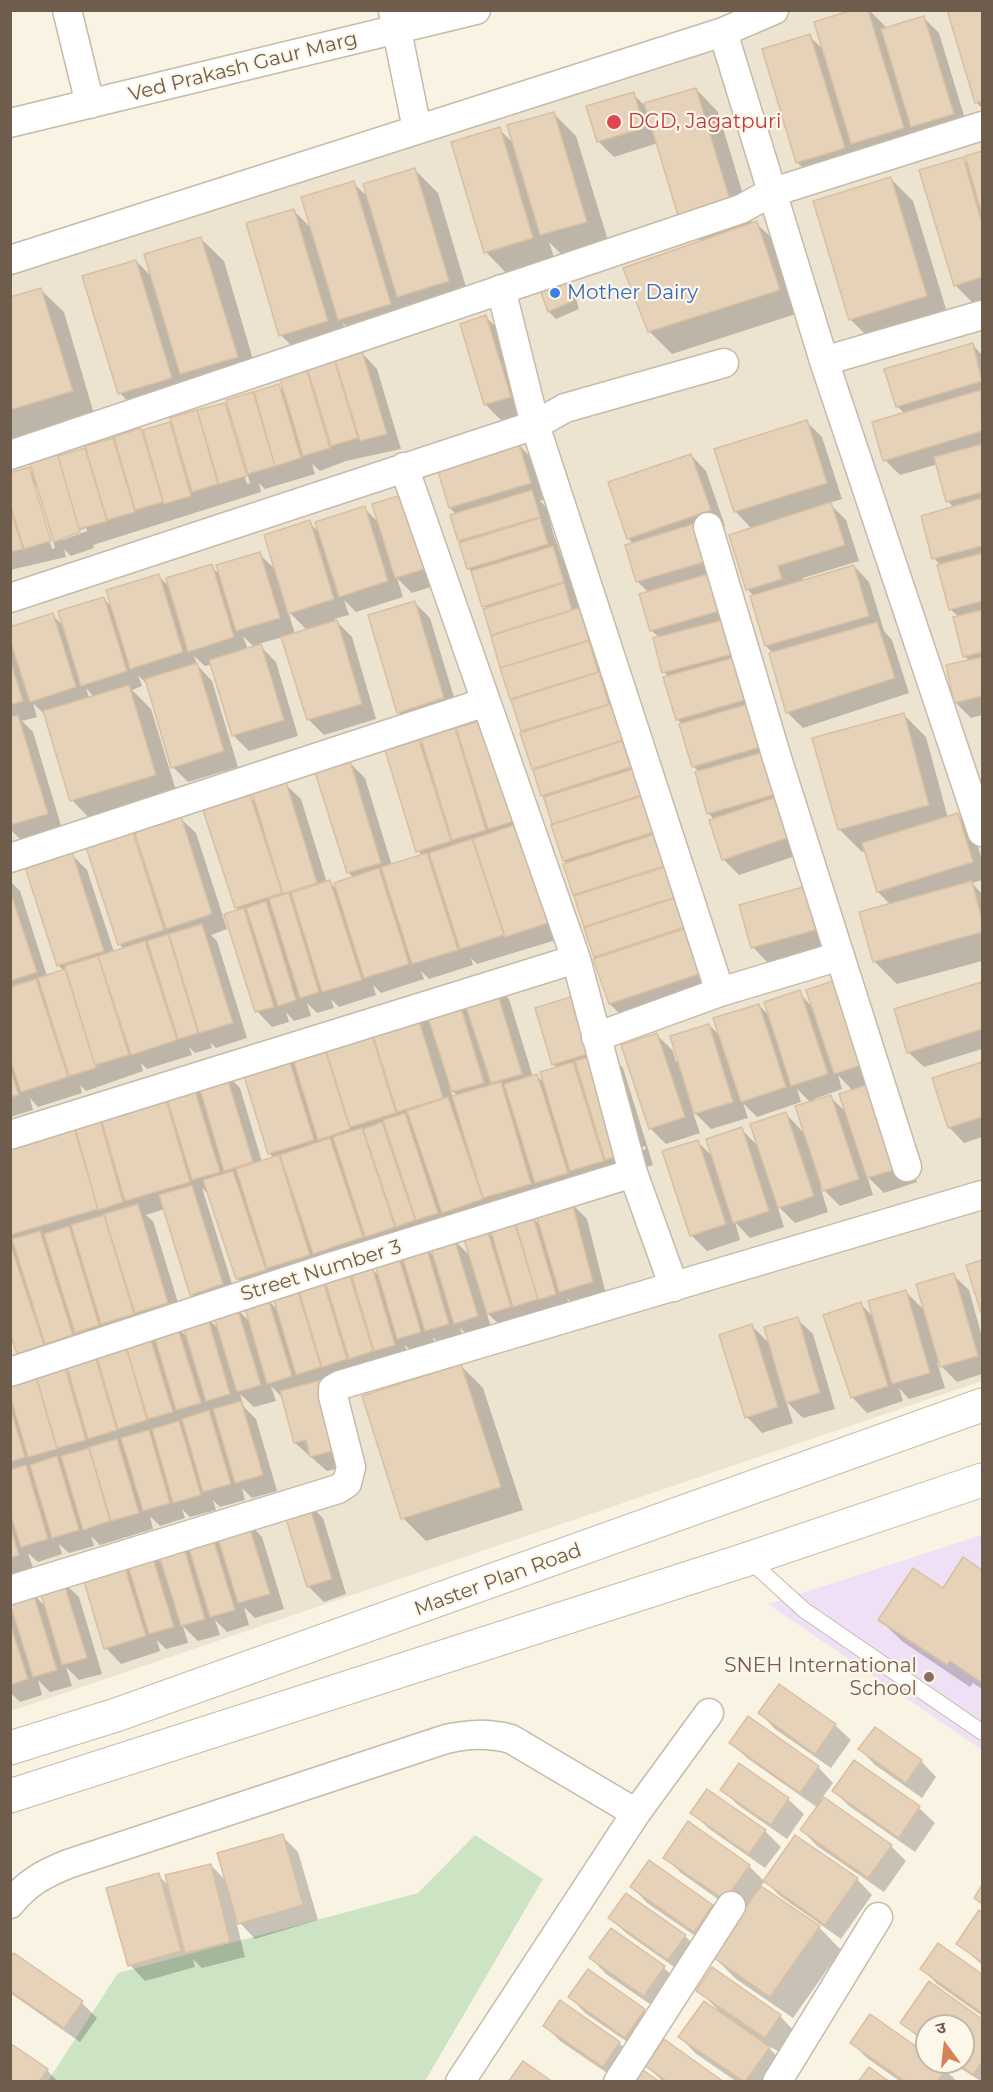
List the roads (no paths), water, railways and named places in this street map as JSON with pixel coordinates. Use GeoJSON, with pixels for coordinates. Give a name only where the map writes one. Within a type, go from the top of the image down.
{"type":"FeatureCollection","features":[{"type":"Feature","properties":{"kind":"main road","name":"Master Plan Road"},"geometry":{"type":"LineString","coordinates":[[10,1748],[116,1715],[982,1405]]}},
{"type":"Feature","properties":{"kind":"main road"},"geometry":{"type":"LineString","coordinates":[[10,1796],[748,1559],[982,1480]]}},
{"type":"Feature","properties":{"kind":"street"},"geometry":{"type":"LineString","coordinates":[[67,10],[90,104]]}},
{"type":"Feature","properties":{"kind":"street","name":"Ved Prakash Gaur Marg"},"geometry":{"type":"LineString","coordinates":[[10,123],[90,104],[395,20],[476,10]]}},
{"type":"Feature","properties":{"kind":"street"},"geometry":{"type":"LineString","coordinates":[[10,260],[723,32],[774,10]]}},
{"type":"Feature","properties":{"kind":"street"},"geometry":{"type":"LineString","coordinates":[[395,20],[417,129]]}},
{"type":"Feature","properties":{"kind":"street"},"geometry":{"type":"LineString","coordinates":[[723,32],[770,193],[824,361],[982,832]]}},
{"type":"Feature","properties":{"kind":"street"},"geometry":{"type":"LineString","coordinates":[[10,454],[741,209],[770,193],[982,126]]}},
{"type":"Feature","properties":{"kind":"street"},"geometry":{"type":"LineString","coordinates":[[501,289],[535,424],[720,992]]}},
{"type":"Feature","properties":{"kind":"street"},"geometry":{"type":"LineString","coordinates":[[824,361],[982,315]]}},
{"type":"Feature","properties":{"kind":"street"},"geometry":{"type":"LineString","coordinates":[[10,598],[535,424],[565,408],[724,363]]}},
{"type":"Feature","properties":{"kind":"street"},"geometry":{"type":"LineString","coordinates":[[404,467],[576,960],[633,1173],[674,1287]]}},
{"type":"Feature","properties":{"kind":"street"},"geometry":{"type":"LineString","coordinates":[[708,526],[907,1167]]}},
{"type":"Feature","properties":{"kind":"street"},"geometry":{"type":"LineString","coordinates":[[10,858],[486,702]]}},
{"type":"Feature","properties":{"kind":"street"},"geometry":{"type":"LineString","coordinates":[[596,1037],[720,992],[840,956]]}},
{"type":"Feature","properties":{"kind":"street"},"geometry":{"type":"LineString","coordinates":[[10,1135],[576,960]]}},
{"type":"Feature","properties":{"kind":"street","name":"Street Number 3"},"geometry":{"type":"LineString","coordinates":[[10,1372],[330,1267],[633,1173]]}},
{"type":"Feature","properties":{"kind":"street"},"geometry":{"type":"LineString","coordinates":[[10,1590],[338,1489],[347,1483],[351,1467],[333,1396],[333,1389],[340,1385],[982,1195]]}},
{"type":"Feature","properties":{"kind":"street"},"geometry":{"type":"LineString","coordinates":[[460,2082],[636,1814],[709,1713]]}},
{"type":"Feature","properties":{"kind":"street"},"geometry":{"type":"LineString","coordinates":[[10,1904],[24,1887],[40,1875],[68,1864],[468,1734],[493,1734],[511,1739],[636,1814]]}},
{"type":"Feature","properties":{"kind":"street"},"geometry":{"type":"LineString","coordinates":[[618,2082],[731,1906]]}},
{"type":"Feature","properties":{"kind":"street"},"geometry":{"type":"LineString","coordinates":[[777,2082],[878,1917]]}},
{"type":"Feature","properties":{"kind":"lane"},"geometry":{"type":"LineString","coordinates":[[748,1559],[804,1610],[982,1732]]}},
{"type":"Feature","properties":{"kind":"place","name":"DGD, Jagatpuri"},"geometry":{"type":"Point","coordinates":[614,122]}},
{"type":"Feature","properties":{"kind":"place","name":"Mother Dairy"},"geometry":{"type":"Point","coordinates":[555,293]}},
{"type":"Feature","properties":{"kind":"place","name":"SNEH International School"},"geometry":{"type":"Point","coordinates":[929,1677]}}]}
